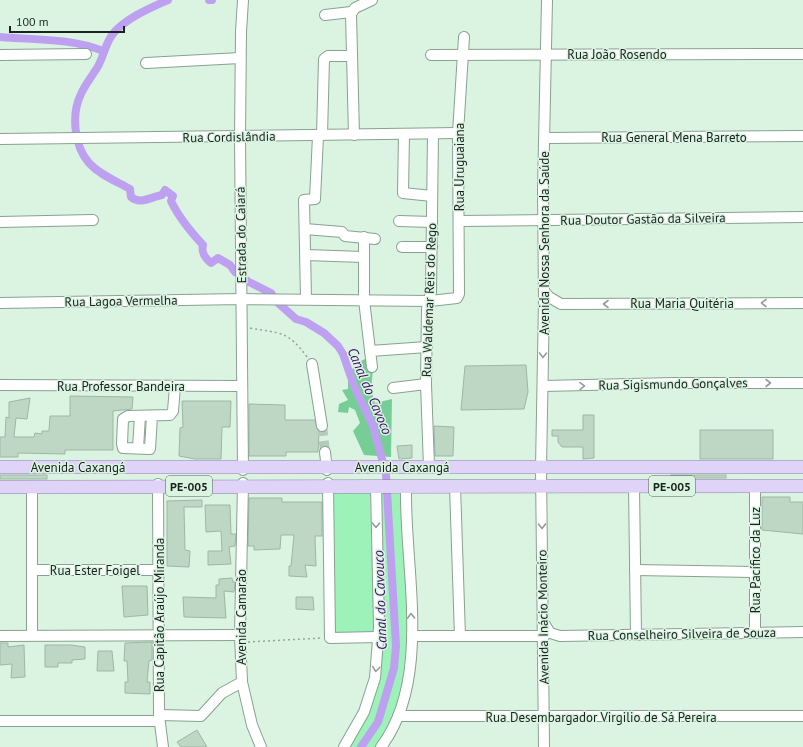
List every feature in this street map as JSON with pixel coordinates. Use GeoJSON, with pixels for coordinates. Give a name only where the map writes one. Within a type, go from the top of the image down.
{"type":"FeatureCollection","features":[{"type":"Feature","properties":{"kind":"main road","name":"Avenida Caxangá"},"geometry":{"type":"LineString","coordinates":[[0,467],[150,469],[406,469],[429,467],[542,470],[803,467]]}},
{"type":"Feature","properties":{"kind":"main road","name":"Avenida Caxangá"},"geometry":{"type":"LineString","coordinates":[[0,485],[32,487],[328,484],[455,486],[803,486]]}},
{"type":"Feature","properties":{"kind":"street","name":"Estrada do Caiará"},"geometry":{"type":"LineString","coordinates":[[243,0],[240,58],[243,468]]}},
{"type":"Feature","properties":{"kind":"street"},"geometry":{"type":"LineString","coordinates":[[325,15],[351,12],[355,8],[372,0]]}},
{"type":"Feature","properties":{"kind":"street","name":"Avenida Nossa Senhora da Saúde"},"geometry":{"type":"LineString","coordinates":[[542,485],[547,0]]}},
{"type":"Feature","properties":{"kind":"street"},"geometry":{"type":"LineString","coordinates":[[351,12],[354,135]]}},
{"type":"Feature","properties":{"kind":"street","name":"Rua Uruguaiana"},"geometry":{"type":"LineString","coordinates":[[430,301],[458,297],[458,133],[464,37]]}},
{"type":"Feature","properties":{"kind":"street"},"geometry":{"type":"LineString","coordinates":[[0,55],[86,54]]}},
{"type":"Feature","properties":{"kind":"street","name":"Rua João Rosendo"},"geometry":{"type":"LineString","coordinates":[[431,55],[803,54]]}},
{"type":"Feature","properties":{"kind":"street"},"geometry":{"type":"LineString","coordinates":[[306,299],[304,200],[315,199],[324,59],[328,56],[352,56]]}},
{"type":"Feature","properties":{"kind":"street"},"geometry":{"type":"LineString","coordinates":[[146,63],[240,58]]}},
{"type":"Feature","properties":{"kind":"street","name":"Rua Cordislândia"},"geometry":{"type":"LineString","coordinates":[[0,139],[458,133]]}},
{"type":"Feature","properties":{"kind":"street"},"geometry":{"type":"LineString","coordinates":[[404,134],[403,193],[432,196]]}},
{"type":"Feature","properties":{"kind":"street","name":"Rua Waldemar Reis do Rego"},"geometry":{"type":"LineString","coordinates":[[429,467],[426,384],[428,309],[430,301],[432,247],[433,134]]}},
{"type":"Feature","properties":{"kind":"street","name":"Rua General Mena Barreto"},"geometry":{"type":"LineString","coordinates":[[545,138],[803,136]]}},
{"type":"Feature","properties":{"kind":"street","name":"Rua Doutor Gastão da Silveira"},"geometry":{"type":"LineString","coordinates":[[459,221],[803,217]]}},
{"type":"Feature","properties":{"kind":"street"},"geometry":{"type":"LineString","coordinates":[[0,222],[93,220]]}},
{"type":"Feature","properties":{"kind":"street"},"geometry":{"type":"LineString","coordinates":[[399,221],[432,222]]}},
{"type":"Feature","properties":{"kind":"street"},"geometry":{"type":"LineString","coordinates":[[305,230],[342,232],[345,236],[375,239]]}},
{"type":"Feature","properties":{"kind":"street"},"geometry":{"type":"LineString","coordinates":[[364,237],[364,300],[372,367]]}},
{"type":"Feature","properties":{"kind":"street"},"geometry":{"type":"LineString","coordinates":[[402,247],[432,247]]}},
{"type":"Feature","properties":{"kind":"street"},"geometry":{"type":"LineString","coordinates":[[306,255],[363,257]]}},
{"type":"Feature","properties":{"kind":"street"},"geometry":{"type":"LineString","coordinates":[[544,291],[548,297],[560,304]]}},
{"type":"Feature","properties":{"kind":"street","name":"Rua Lagoa Vermelha"},"geometry":{"type":"LineString","coordinates":[[0,303],[242,299],[364,300]]}},
{"type":"Feature","properties":{"kind":"street"},"geometry":{"type":"LineString","coordinates":[[364,300],[430,301]]}},
{"type":"Feature","properties":{"kind":"street","name":"Rua Maria Quitéria"},"geometry":{"type":"LineString","coordinates":[[560,304],[803,303]]}},
{"type":"Feature","properties":{"kind":"street"},"geometry":{"type":"LineString","coordinates":[[544,316],[551,309],[560,304]]}},
{"type":"Feature","properties":{"kind":"street"},"geometry":{"type":"LineString","coordinates":[[370,351],[427,347]]}},
{"type":"Feature","properties":{"kind":"street"},"geometry":{"type":"LineString","coordinates":[[312,364],[322,426]]}},
{"type":"Feature","properties":{"kind":"street","name":"Rua Sigismundo Gonçalves"},"geometry":{"type":"LineString","coordinates":[[543,386],[674,383],[803,383]]}},
{"type":"Feature","properties":{"kind":"street"},"geometry":{"type":"LineString","coordinates":[[393,388],[426,384]]}},
{"type":"Feature","properties":{"kind":"street","name":"Rua Professor Bandeira"},"geometry":{"type":"LineString","coordinates":[[0,385],[242,386]]}},
{"type":"Feature","properties":{"kind":"street"},"geometry":{"type":"LineString","coordinates":[[150,449],[123,448],[123,419],[128,416],[170,415],[173,411],[175,386]]}},
{"type":"Feature","properties":{"kind":"street"},"geometry":{"type":"LineString","coordinates":[[138,448],[140,416]]}},
{"type":"Feature","properties":{"kind":"street"},"geometry":{"type":"LineString","coordinates":[[0,471],[150,469],[152,416]]}},
{"type":"Feature","properties":{"kind":"street"},"geometry":{"type":"LineString","coordinates":[[325,452],[327,468]]}},
{"type":"Feature","properties":{"kind":"street"},"geometry":{"type":"LineString","coordinates":[[406,469],[803,471]]}},
{"type":"Feature","properties":{"kind":"street"},"geometry":{"type":"LineString","coordinates":[[381,747],[398,716],[407,684],[411,659],[412,636],[404,485],[803,483]]}},
{"type":"Feature","properties":{"kind":"street"},"geometry":{"type":"LineString","coordinates":[[328,484],[330,638],[378,637]]}},
{"type":"Feature","properties":{"kind":"street"},"geometry":{"type":"LineString","coordinates":[[0,485],[158,485]]}},
{"type":"Feature","properties":{"kind":"street","name":"Rua Capitão Araújo Miranda"},"geometry":{"type":"LineString","coordinates":[[158,485],[159,718],[163,747]]}},
{"type":"Feature","properties":{"kind":"street","name":"Avenida Camarão"},"geometry":{"type":"LineString","coordinates":[[243,485],[238,684],[261,747]]}},
{"type":"Feature","properties":{"kind":"street"},"geometry":{"type":"LineString","coordinates":[[344,747],[364,712],[375,678],[378,637],[377,485]]}},
{"type":"Feature","properties":{"kind":"street","name":"Avenida Inácio Monteiro"},"geometry":{"type":"LineString","coordinates":[[542,485],[544,747]]}},
{"type":"Feature","properties":{"kind":"street"},"geometry":{"type":"LineString","coordinates":[[455,486],[460,636]]}},
{"type":"Feature","properties":{"kind":"street"},"geometry":{"type":"LineString","coordinates":[[634,486],[636,635]]}},
{"type":"Feature","properties":{"kind":"street","name":"Rua Pacífico da Luz"},"geometry":{"type":"LineString","coordinates":[[755,486],[755,633]]}},
{"type":"Feature","properties":{"kind":"street"},"geometry":{"type":"LineString","coordinates":[[32,487],[32,635]]}},
{"type":"Feature","properties":{"kind":"street","name":"Rua Ester Foigel"},"geometry":{"type":"LineString","coordinates":[[32,570],[158,570]]}},
{"type":"Feature","properties":{"kind":"street"},"geometry":{"type":"LineString","coordinates":[[635,570],[754,572]]}},
{"type":"Feature","properties":{"kind":"street"},"geometry":{"type":"LineString","coordinates":[[543,621],[550,633],[560,636]]}},
{"type":"Feature","properties":{"kind":"street","name":"Rua Conselheiro Silveira de Souza"},"geometry":{"type":"LineString","coordinates":[[560,636],[803,632]]}},
{"type":"Feature","properties":{"kind":"street"},"geometry":{"type":"LineString","coordinates":[[0,636],[158,635],[240,638]]}},
{"type":"Feature","properties":{"kind":"street"},"geometry":{"type":"LineString","coordinates":[[412,636],[544,636]]}},
{"type":"Feature","properties":{"kind":"street"},"geometry":{"type":"LineString","coordinates":[[544,656],[555,640],[560,636]]}},
{"type":"Feature","properties":{"kind":"street"},"geometry":{"type":"LineString","coordinates":[[0,721],[201,716],[222,693],[238,684]]}},
{"type":"Feature","properties":{"kind":"street","name":"Rua Desembargador Virgilio de Sá Pereira"},"geometry":{"type":"LineString","coordinates":[[398,716],[803,716]]}},
{"type":"Feature","properties":{"kind":"path"},"geometry":{"type":"LineString","coordinates":[[242,326],[286,334],[297,343],[312,364]]}},
{"type":"Feature","properties":{"kind":"path"},"geometry":{"type":"LineString","coordinates":[[240,638],[330,638]]}},
{"type":"Feature","properties":{"kind":"green space"},"geometry":{"type":"Polygon","coordinates":[[[365,359],[372,364],[371,390],[375,403],[392,399],[391,457],[364,455],[353,431],[360,423],[355,410],[349,407],[348,413],[338,412],[339,404],[348,400],[342,390],[348,389],[348,378],[355,364],[365,359]]]}},
{"type":"Feature","properties":{"kind":"green space"},"geometry":{"type":"Polygon","coordinates":[[[333,493],[370,493],[375,634],[335,634],[333,628],[333,493]]]}},
{"type":"Feature","properties":{"kind":"green space"},"geometry":{"type":"Polygon","coordinates":[[[378,494],[404,494],[410,644],[403,685],[395,709],[378,747],[346,747],[372,693],[378,494]]]}},
{"type":"Feature","properties":{"kind":"building"},"geometry":{"type":"Polygon","coordinates":[[[526,365],[528,392],[524,409],[461,410],[465,366],[526,365]]]}},
{"type":"Feature","properties":{"kind":"building"},"geometry":{"type":"Polygon","coordinates":[[[70,396],[133,397],[132,409],[113,411],[113,450],[65,450],[65,454],[18,453],[18,457],[0,457],[0,437],[5,437],[6,417],[9,418],[9,402],[30,398],[27,419],[16,418],[14,437],[34,437],[35,433],[42,434],[42,431],[49,431],[50,416],[70,416],[70,396]]]}},
{"type":"Feature","properties":{"kind":"building"},"geometry":{"type":"Polygon","coordinates":[[[182,401],[231,401],[230,427],[222,427],[221,459],[195,459],[179,456],[180,428],[183,427],[182,401]]]}},
{"type":"Feature","properties":{"kind":"building"},"geometry":{"type":"Polygon","coordinates":[[[249,404],[285,405],[285,420],[315,420],[319,431],[318,452],[286,452],[286,456],[249,456],[249,404]]]}},
{"type":"Feature","properties":{"kind":"building"},"geometry":{"type":"Polygon","coordinates":[[[583,415],[594,415],[594,458],[583,459],[583,447],[562,447],[558,442],[558,436],[552,436],[552,430],[583,430],[583,415]]]}},
{"type":"Feature","properties":{"kind":"building"},"geometry":{"type":"Polygon","coordinates":[[[434,426],[454,427],[453,456],[435,456],[434,426]]]}},
{"type":"Feature","properties":{"kind":"building"},"geometry":{"type":"Polygon","coordinates":[[[700,430],[773,430],[773,459],[700,459],[700,430]]]}},
{"type":"Feature","properties":{"kind":"building"},"geometry":{"type":"Polygon","coordinates":[[[412,445],[412,458],[399,459],[397,446],[412,445]]]}},
{"type":"Feature","properties":{"kind":"building"},"geometry":{"type":"Polygon","coordinates":[[[0,475],[47,475],[47,479],[0,479],[0,475]]]}},
{"type":"Feature","properties":{"kind":"building"},"geometry":{"type":"Polygon","coordinates":[[[671,475],[726,475],[726,478],[671,478],[671,475]]]}},
{"type":"Feature","properties":{"kind":"building"},"geometry":{"type":"Polygon","coordinates":[[[762,497],[790,497],[790,502],[803,502],[803,534],[762,530],[762,497]]]}},
{"type":"Feature","properties":{"kind":"building"},"geometry":{"type":"Polygon","coordinates":[[[249,498],[282,498],[282,502],[322,502],[322,536],[315,536],[316,566],[305,565],[307,577],[289,576],[289,566],[291,566],[294,535],[281,535],[280,549],[254,550],[254,546],[248,546],[249,498]]]}},
{"type":"Feature","properties":{"kind":"building"},"geometry":{"type":"Polygon","coordinates":[[[202,500],[202,507],[184,507],[185,550],[190,551],[189,567],[167,566],[167,501],[202,500]]]}},
{"type":"Feature","properties":{"kind":"building"},"geometry":{"type":"Polygon","coordinates":[[[205,505],[230,505],[231,534],[236,534],[235,546],[229,547],[231,564],[208,565],[208,551],[222,551],[221,531],[206,532],[205,505]]]}},
{"type":"Feature","properties":{"kind":"building"},"geometry":{"type":"Polygon","coordinates":[[[232,578],[233,582],[235,582],[234,592],[224,591],[226,618],[184,617],[183,597],[216,598],[216,585],[219,585],[219,579],[232,578]]]}},
{"type":"Feature","properties":{"kind":"building"},"geometry":{"type":"Polygon","coordinates":[[[122,586],[147,586],[148,615],[124,617],[122,586]]]}},
{"type":"Feature","properties":{"kind":"building"},"geometry":{"type":"Polygon","coordinates":[[[296,597],[313,597],[314,610],[296,609],[296,597]]]}},
{"type":"Feature","properties":{"kind":"building"},"geometry":{"type":"Polygon","coordinates":[[[152,642],[152,660],[149,661],[147,682],[150,682],[150,694],[125,693],[125,682],[128,682],[127,661],[124,661],[125,643],[152,642]]]}},
{"type":"Feature","properties":{"kind":"building"},"geometry":{"type":"Polygon","coordinates":[[[0,643],[8,643],[8,647],[24,645],[25,677],[11,678],[12,664],[0,665],[0,643]]]}},
{"type":"Feature","properties":{"kind":"building"},"geometry":{"type":"Polygon","coordinates":[[[45,645],[71,645],[85,647],[85,659],[72,660],[72,663],[58,663],[58,667],[45,667],[45,645]]]}},
{"type":"Feature","properties":{"kind":"building"},"geometry":{"type":"Polygon","coordinates":[[[98,651],[112,651],[114,671],[97,671],[98,651]]]}},
{"type":"Feature","properties":{"kind":"building"},"geometry":{"type":"Polygon","coordinates":[[[197,730],[207,747],[181,747],[177,742],[197,730]]]}},
{"type":"Feature","properties":{"kind":"waterway","name":"Canal do Cavoco"},"geometry":{"type":"LineString","coordinates":[[168,0],[130,19],[112,35],[98,67],[84,88],[78,102],[75,120],[77,139],[80,148],[89,163],[103,174],[130,189],[131,197],[134,199],[146,200],[162,195],[165,190],[173,196],[171,201],[174,207],[185,224],[203,245],[203,253],[211,263],[218,258],[230,265],[235,272],[249,282],[271,293],[277,302],[296,319],[306,322],[324,333],[338,346],[343,354],[354,386],[373,426],[386,474],[396,646],[394,668],[378,722],[361,747]]}},
{"type":"Feature","properties":{"kind":"waterway"},"geometry":{"type":"LineString","coordinates":[[0,37],[66,42],[103,51]]}},
{"type":"Feature","properties":{"kind":"tunnel"},"geometry":{"type":"LineString","coordinates":[[322,426],[325,452]]}},
{"type":"Feature","properties":{"kind":"water label","name":"Canal do Cavouco"},"geometry":{"type":"Point","coordinates":[380,600]}}]}
